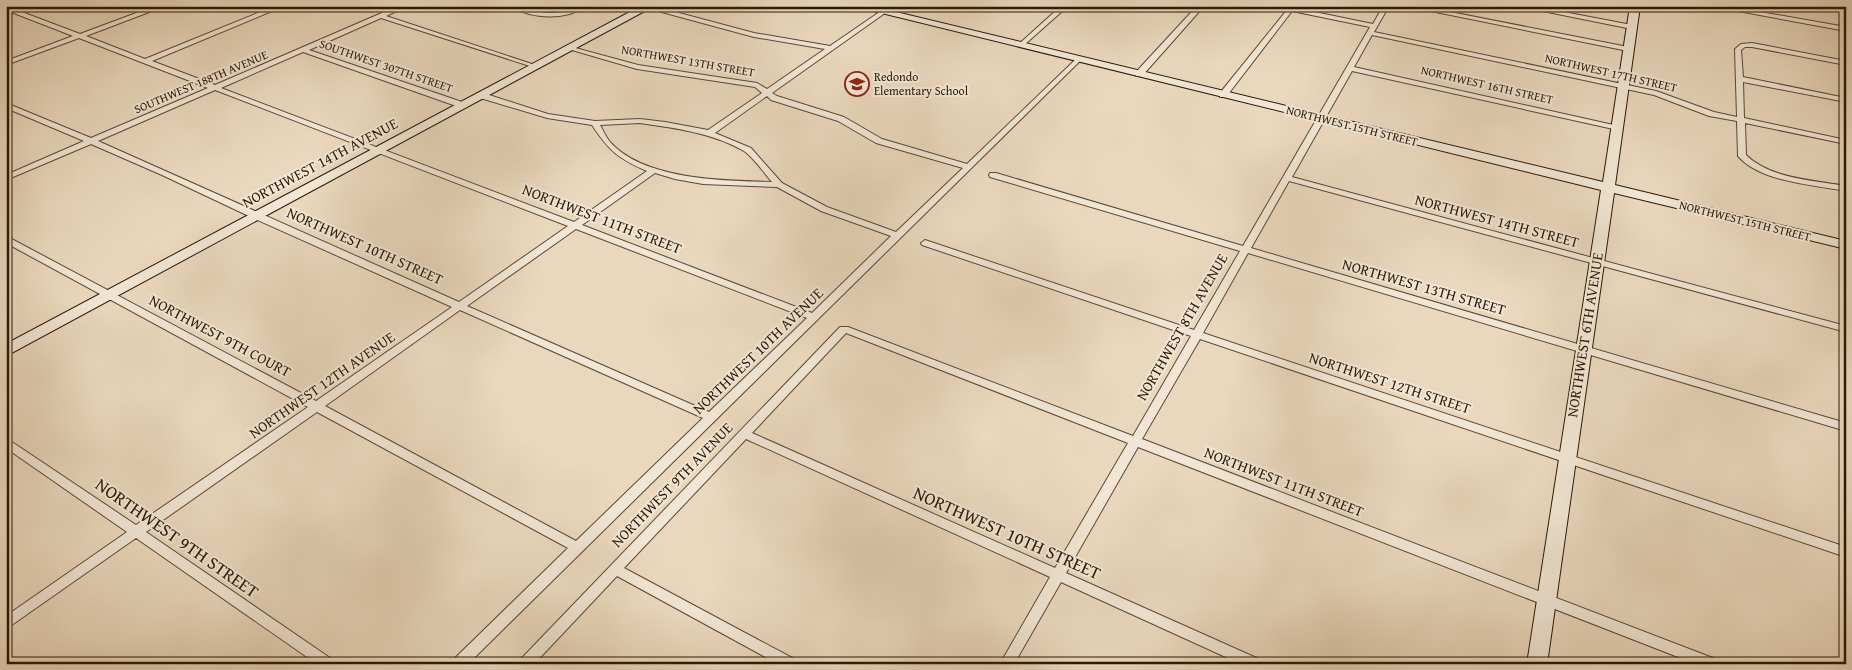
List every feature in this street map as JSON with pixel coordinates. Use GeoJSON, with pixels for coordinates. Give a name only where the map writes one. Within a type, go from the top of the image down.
{"type":"FeatureCollection","features":[{"type":"Feature","properties":{"kind":"street"},"geometry":{"type":"LineString","coordinates":[[6,63],[162,6]]}},
{"type":"Feature","properties":{"kind":"street"},"geometry":{"type":"LineString","coordinates":[[146,60],[281,6]]}},
{"type":"Feature","properties":{"kind":"street","name":"SOUTHWEST 188TH AVENUE"},"geometry":{"type":"LineString","coordinates":[[6,178],[404,6]]}},
{"type":"Feature","properties":{"kind":"street"},"geometry":{"type":"LineString","coordinates":[[512,6],[547,17],[556,17],[584,6]]}},
{"type":"Feature","properties":{"kind":"street"},"geometry":{"type":"LineString","coordinates":[[649,6],[754,35],[832,48]]}},
{"type":"Feature","properties":{"kind":"street","name":"NORTHWEST 14TH AVENUE"},"geometry":{"type":"LineString","coordinates":[[6,351],[649,6]]}},
{"type":"Feature","properties":{"kind":"street","name":"NORTHWEST 15TH STREET"},"geometry":{"type":"LineString","coordinates":[[858,6],[1846,245]]}},
{"type":"Feature","properties":{"kind":"street"},"geometry":{"type":"LineString","coordinates":[[1050,6],[1063,8]]}},
{"type":"Feature","properties":{"kind":"street"},"geometry":{"type":"LineString","coordinates":[[1139,74],[1201,6]]}},
{"type":"Feature","properties":{"kind":"street","name":"NORTHWEST 17TH STREET"},"geometry":{"type":"LineString","coordinates":[[1278,6],[1292,8],[1372,30],[1674,98],[1712,114],[1846,142]]}},
{"type":"Feature","properties":{"kind":"street","name":"NORTHWEST 8TH AVENUE"},"geometry":{"type":"LineString","coordinates":[[1008,664],[1133,442],[1386,6]]}},
{"type":"Feature","properties":{"kind":"street"},"geometry":{"type":"LineString","coordinates":[[1409,6],[1628,49]]}},
{"type":"Feature","properties":{"kind":"street"},"geometry":{"type":"LineString","coordinates":[[1521,6],[1632,27]]}},
{"type":"Feature","properties":{"kind":"street","name":"NORTHWEST 6TH AVENUE"},"geometry":{"type":"LineString","coordinates":[[1537,664],[1566,457],[1609,188],[1635,6]]}},
{"type":"Feature","properties":{"kind":"street"},"geometry":{"type":"LineString","coordinates":[[1714,6],[1846,29]]}},
{"type":"Feature","properties":{"kind":"street","name":"NORTHWEST 11TH STREET"},"geometry":{"type":"LineString","coordinates":[[6,8],[814,317]]}},
{"type":"Feature","properties":{"kind":"street"},"geometry":{"type":"LineString","coordinates":[[1021,45],[1063,8]]}},
{"type":"Feature","properties":{"kind":"street"},"geometry":{"type":"LineString","coordinates":[[1223,95],[1292,8]]}},
{"type":"Feature","properties":{"kind":"street"},"geometry":{"type":"LineString","coordinates":[[709,133],[883,12]]}},
{"type":"Feature","properties":{"kind":"street"},"geometry":{"type":"LineString","coordinates":[[380,16],[535,66]]}},
{"type":"Feature","properties":{"kind":"street"},"geometry":{"type":"LineString","coordinates":[[1846,63],[1743,45],[1738,48],[1742,156],[1747,163],[1761,170],[1846,189]]}},
{"type":"Feature","properties":{"kind":"street","name":"NORTHWEST 13TH STREET"},"geometry":{"type":"LineString","coordinates":[[568,48],[637,67],[757,85],[774,98],[841,119],[879,141],[969,167]]}},
{"type":"Feature","properties":{"kind":"street","name":"SOUTHWEST 307TH STREET"},"geometry":{"type":"LineString","coordinates":[[303,50],[462,105]]}},
{"type":"Feature","properties":{"kind":"street","name":"NORTHWEST 10TH AVENUE"},"geometry":{"type":"LineString","coordinates":[[458,664],[1078,60]]}},
{"type":"Feature","properties":{"kind":"street","name":"NORTHWEST 16TH STREET"},"geometry":{"type":"LineString","coordinates":[[1350,68],[1618,128]]}},
{"type":"Feature","properties":{"kind":"street"},"geometry":{"type":"LineString","coordinates":[[1740,79],[1846,100]]}},
{"type":"Feature","properties":{"kind":"street"},"geometry":{"type":"LineString","coordinates":[[480,95],[547,116],[595,123],[640,122],[665,124],[709,133],[748,150],[779,185],[824,209],[899,236]]}},
{"type":"Feature","properties":{"kind":"street","name":"NORTHWEST 10TH STREET"},"geometry":{"type":"LineString","coordinates":[[6,105],[91,141],[710,417]]}},
{"type":"Feature","properties":{"kind":"street"},"geometry":{"type":"LineString","coordinates":[[595,123],[600,137],[616,150],[654,172],[714,184],[779,185]]}},
{"type":"Feature","properties":{"kind":"street","name":"NORTHWEST 12TH AVENUE"},"geometry":{"type":"LineString","coordinates":[[6,623],[654,172]]}},
{"type":"Feature","properties":{"kind":"street","name":"NORTHWEST 13TH STREET"},"geometry":{"type":"LineString","coordinates":[[993,175],[1846,428]]}},
{"type":"Feature","properties":{"kind":"street","name":"NORTHWEST 14TH STREET"},"geometry":{"type":"LineString","coordinates":[[1286,178],[1846,329]]}},
{"type":"Feature","properties":{"kind":"street","name":"NORTHWEST 9TH COURT"},"geometry":{"type":"LineString","coordinates":[[6,239],[577,547]]}},
{"type":"Feature","properties":{"kind":"street","name":"NORTHWEST 12TH STREET"},"geometry":{"type":"LineString","coordinates":[[925,244],[1196,333],[1846,552]]}},
{"type":"Feature","properties":{"kind":"street","name":"NORTHWEST 11TH STREET"},"geometry":{"type":"LineString","coordinates":[[844,329],[1713,664]]}},
{"type":"Feature","properties":{"kind":"street","name":"NORTHWEST 9TH AVENUE"},"geometry":{"type":"LineString","coordinates":[[525,664],[844,329]]}},
{"type":"Feature","properties":{"kind":"street","name":"NORTHWEST 10TH STREET"},"geometry":{"type":"LineString","coordinates":[[744,434],[1256,664]]}},
{"type":"Feature","properties":{"kind":"street","name":"NORTHWEST 9TH STREET"},"geometry":{"type":"LineString","coordinates":[[6,442],[328,664]]}},
{"type":"Feature","properties":{"kind":"street"},"geometry":{"type":"LineString","coordinates":[[615,569],[790,664]]}},
{"type":"Feature","properties":{"kind":"place","name":"Redondo Elementary School"},"geometry":{"type":"Point","coordinates":[857,84]}}]}
